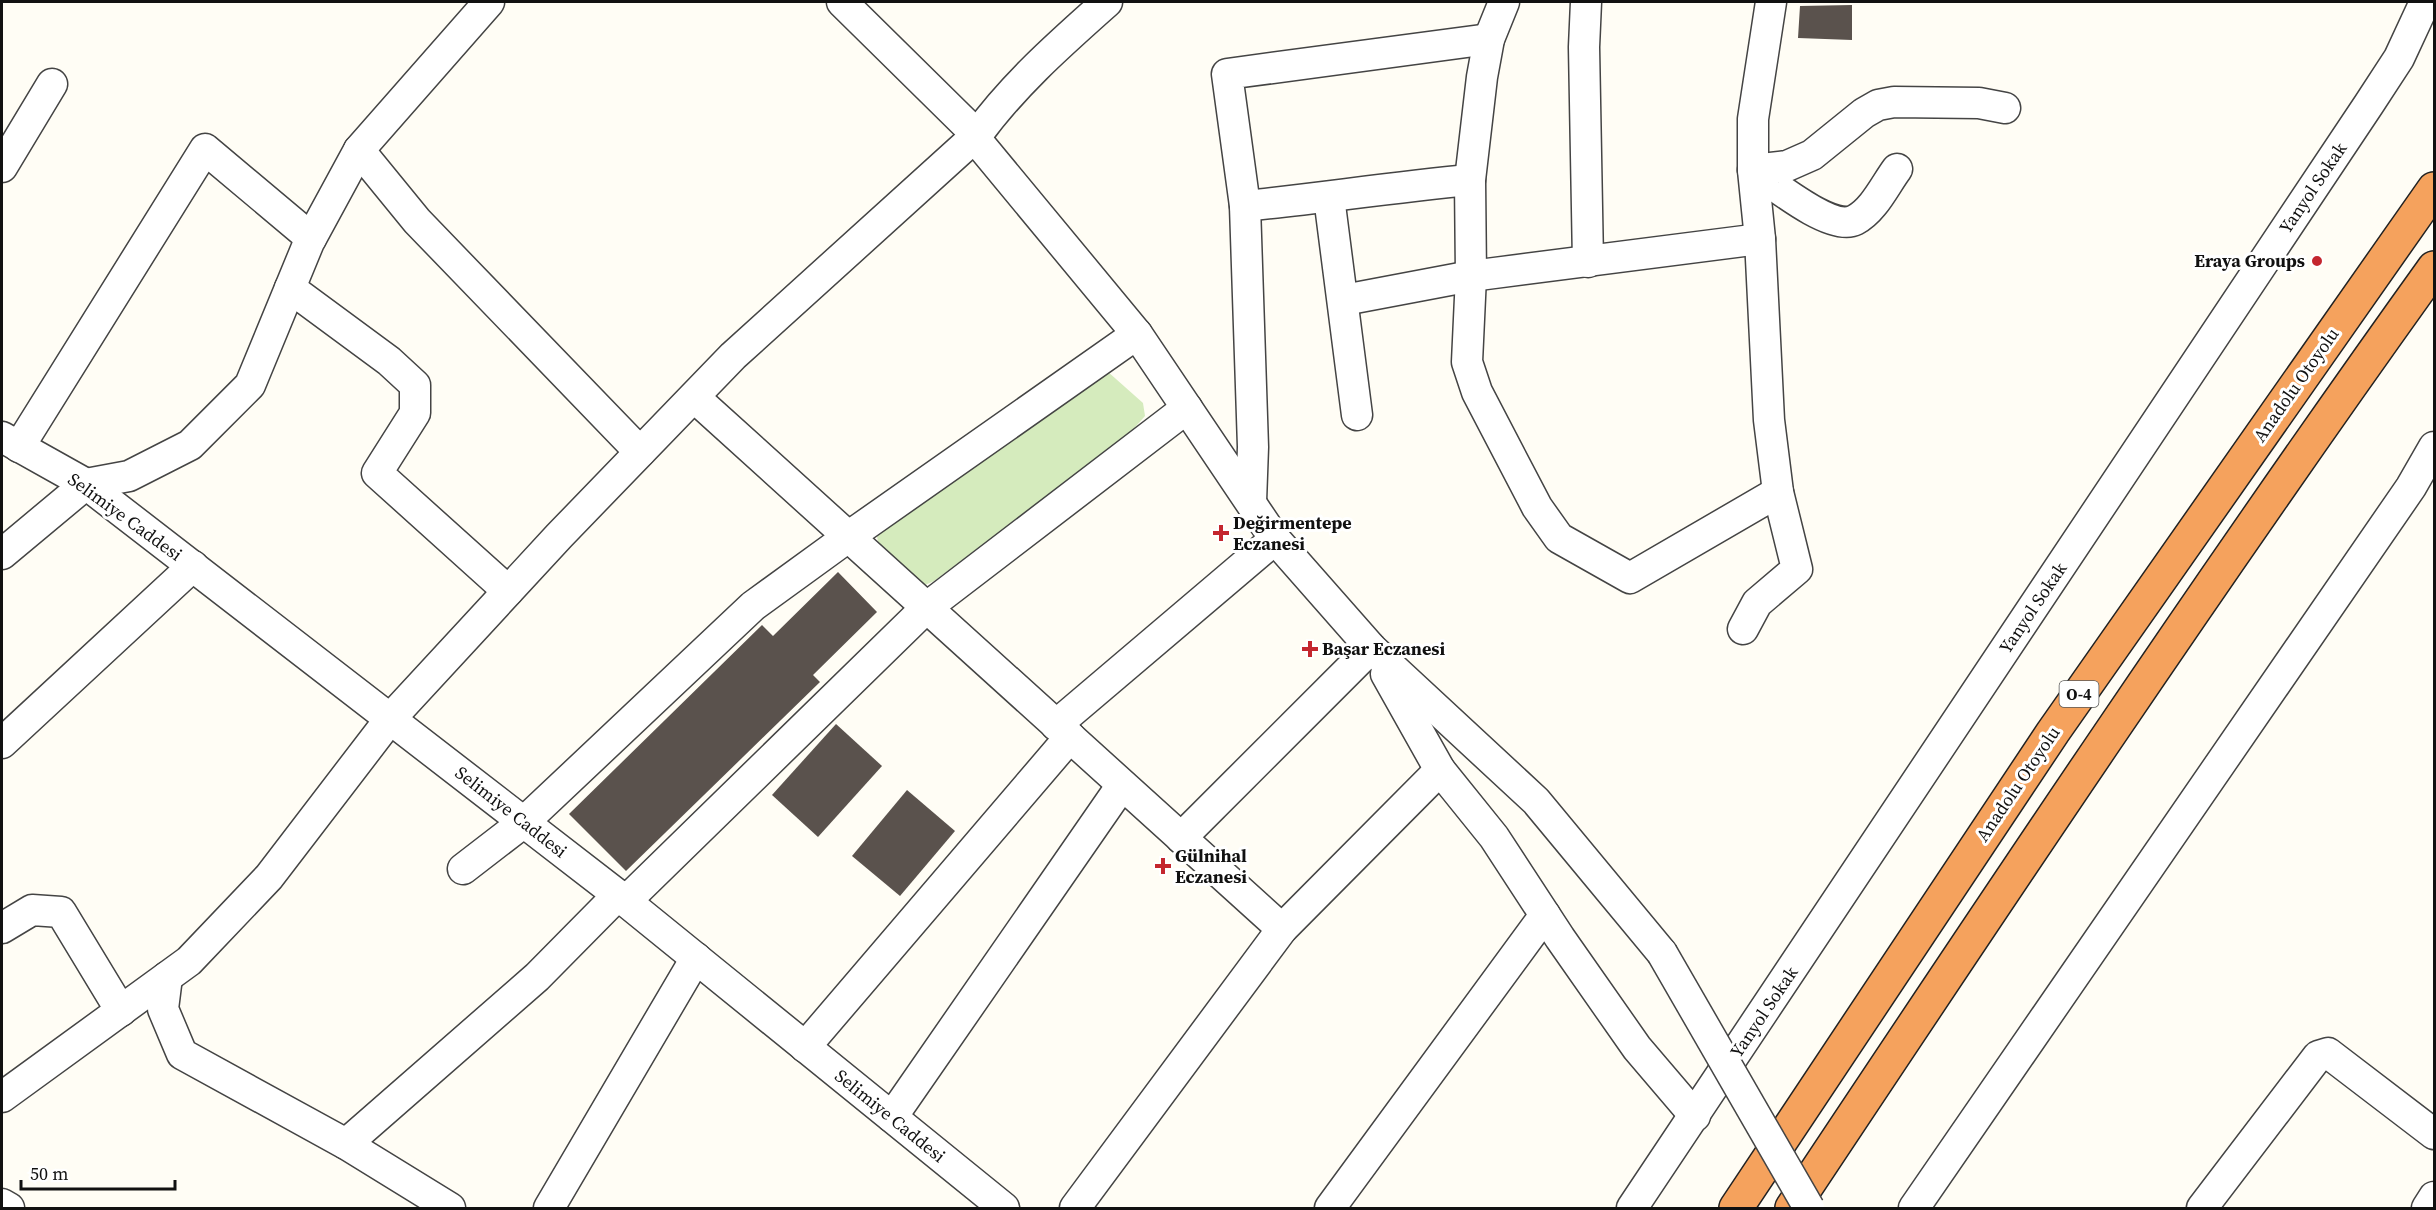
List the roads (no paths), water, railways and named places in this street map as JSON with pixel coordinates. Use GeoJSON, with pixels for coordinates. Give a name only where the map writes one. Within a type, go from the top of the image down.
{"type":"FeatureCollection","features":[{"type":"Feature","properties":{"kind":"highway","name":"Anadolu Otoyolu"},"geometry":{"type":"LineString","coordinates":[[1736,1209],[2053,732],[2434,189]]}},
{"type":"Feature","properties":{"kind":"highway","name":"O-4"},"geometry":{"type":"LineString","coordinates":[[1792,1209],[2095,756],[2353,381],[2434,268]]}},
{"type":"Feature","properties":{"kind":"street"},"geometry":{"type":"LineString","coordinates":[[2,554],[86,484],[129,476],[190,445],[250,385],[311,238],[359,150],[489,2]]}},
{"type":"Feature","properties":{"kind":"street"},"geometry":{"type":"LineString","coordinates":[[842,2],[976,136],[1137,334],[1275,539],[1371,648],[1536,801],[1662,954],[1809,1209]]}},
{"type":"Feature","properties":{"kind":"street"},"geometry":{"type":"LineString","coordinates":[[2,1097],[189,961],[269,877],[390,719],[640,452],[733,356],[976,136],[993,112],[1050,53],[1107,2]]}},
{"type":"Feature","properties":{"kind":"street"},"geometry":{"type":"LineString","coordinates":[[1504,2],[1490,39],[1482,77],[1470,180],[1471,276],[1467,362],[1477,392],[1537,507],[1559,538],[1630,578],[1778,492]]}},
{"type":"Feature","properties":{"kind":"street"},"geometry":{"type":"LineString","coordinates":[[1586,2],[1584,47],[1588,262]]}},
{"type":"Feature","properties":{"kind":"street"},"geometry":{"type":"LineString","coordinates":[[1743,629],[1757,603],[1797,569],[1778,492],[1769,420],[1760,239],[1753,170],[1754,119],[1771,2]]}},
{"type":"Feature","properties":{"kind":"street","name":"Yanyol Sokak"},"geometry":{"type":"LineString","coordinates":[[1632,1209],[2399,58],[2425,2]]}},
{"type":"Feature","properties":{"kind":"street"},"geometry":{"type":"LineString","coordinates":[[1251,502],[1253,447],[1245,206],[1227,74],[1490,39]]}},
{"type":"Feature","properties":{"kind":"street"},"geometry":{"type":"LineString","coordinates":[[2,167],[52,84]]}},
{"type":"Feature","properties":{"kind":"street"},"geometry":{"type":"LineString","coordinates":[[1753,170],[1787,166],[1812,155],[1864,113],[1878,105],[1894,102],[1979,104],[2005,108]]}},
{"type":"Feature","properties":{"kind":"street"},"geometry":{"type":"LineString","coordinates":[[10,442],[206,149],[311,238]]}},
{"type":"Feature","properties":{"kind":"street"},"geometry":{"type":"LineString","coordinates":[[359,150],[417,221],[640,452]]}},
{"type":"Feature","properties":{"kind":"street"},"geometry":{"type":"LineString","coordinates":[[1753,170],[1805,205],[1842,223],[1855,221],[1870,207],[1897,169]]}},
{"type":"Feature","properties":{"kind":"street"},"geometry":{"type":"LineString","coordinates":[[1245,206],[1329,197],[1397,186],[1470,180]]}},
{"type":"Feature","properties":{"kind":"street"},"geometry":{"type":"LineString","coordinates":[[1329,197],[1357,415]]}},
{"type":"Feature","properties":{"kind":"street"},"geometry":{"type":"LineString","coordinates":[[1344,300],[1471,276],[1760,239]]}},
{"type":"Feature","properties":{"kind":"street"},"geometry":{"type":"LineString","coordinates":[[290,288],[389,361],[415,385],[415,413],[377,473],[508,591]]}},
{"type":"Feature","properties":{"kind":"street"},"geometry":{"type":"LineString","coordinates":[[463,869],[524,822],[753,606],[1137,334]]}},
{"type":"Feature","properties":{"kind":"street"},"geometry":{"type":"LineString","coordinates":[[693,397],[1282,929]]}},
{"type":"Feature","properties":{"kind":"street"},"geometry":{"type":"LineString","coordinates":[[346,1144],[622,898],[926,608],[1187,408]]}},
{"type":"Feature","properties":{"kind":"street","name":"Selimiye Caddesi"},"geometry":{"type":"LineString","coordinates":[[10,442],[86,484],[193,566],[622,898],[1004,1209]]}},
{"type":"Feature","properties":{"kind":"street"},"geometry":{"type":"LineString","coordinates":[[1914,1209],[2411,487],[2434,447]]}},
{"type":"Feature","properties":{"kind":"street"},"geometry":{"type":"LineString","coordinates":[[805,1047],[1063,731],[1275,539]]}},
{"type":"Feature","properties":{"kind":"street"},"geometry":{"type":"LineString","coordinates":[[2,743],[193,566]]}},
{"type":"Feature","properties":{"kind":"street"},"geometry":{"type":"LineString","coordinates":[[1371,648],[1440,770],[1494,837],[1636,1048],[1695,1116]]}},
{"type":"Feature","properties":{"kind":"street"},"geometry":{"type":"LineString","coordinates":[[1181,838],[1371,648]]}},
{"type":"Feature","properties":{"kind":"street"},"geometry":{"type":"LineString","coordinates":[[1075,1209],[1282,929],[1440,770]]}},
{"type":"Feature","properties":{"kind":"street"},"geometry":{"type":"LineString","coordinates":[[892,1117],[1122,785]]}},
{"type":"Feature","properties":{"kind":"street"},"geometry":{"type":"LineString","coordinates":[[2,928],[32,909],[61,912],[121,1011]]}},
{"type":"Feature","properties":{"kind":"street"},"geometry":{"type":"LineString","coordinates":[[1330,1209],[1545,915]]}},
{"type":"Feature","properties":{"kind":"street"},"geometry":{"type":"LineString","coordinates":[[549,1209],[696,958]]}},
{"type":"Feature","properties":{"kind":"street"},"geometry":{"type":"LineString","coordinates":[[167,977],[163,1009],[182,1054],[346,1144],[450,1209]]}},
{"type":"Feature","properties":{"kind":"street"},"geometry":{"type":"LineString","coordinates":[[2202,1209],[2318,1056],[2328,1053],[2434,1134]]}},
{"type":"Feature","properties":{"kind":"street"},"geometry":{"type":"LineString","coordinates":[[2427,1209],[2434,1197]]}},
{"type":"Feature","properties":{"kind":"street"},"geometry":{"type":"LineString","coordinates":[[2,1204],[9,1209]]}},
{"type":"Feature","properties":{"kind":"place","name":"Eraya Groups"},"geometry":{"type":"Point","coordinates":[2317,261]}},
{"type":"Feature","properties":{"kind":"place","name":"Değirmentepe Eczanesi"},"geometry":{"type":"Point","coordinates":[1221,533]}},
{"type":"Feature","properties":{"kind":"place","name":"Başar Eczanesi"},"geometry":{"type":"Point","coordinates":[1310,649]}},
{"type":"Feature","properties":{"kind":"place","name":"Gülnihal Eczanesi"},"geometry":{"type":"Point","coordinates":[1163,866]}}]}
